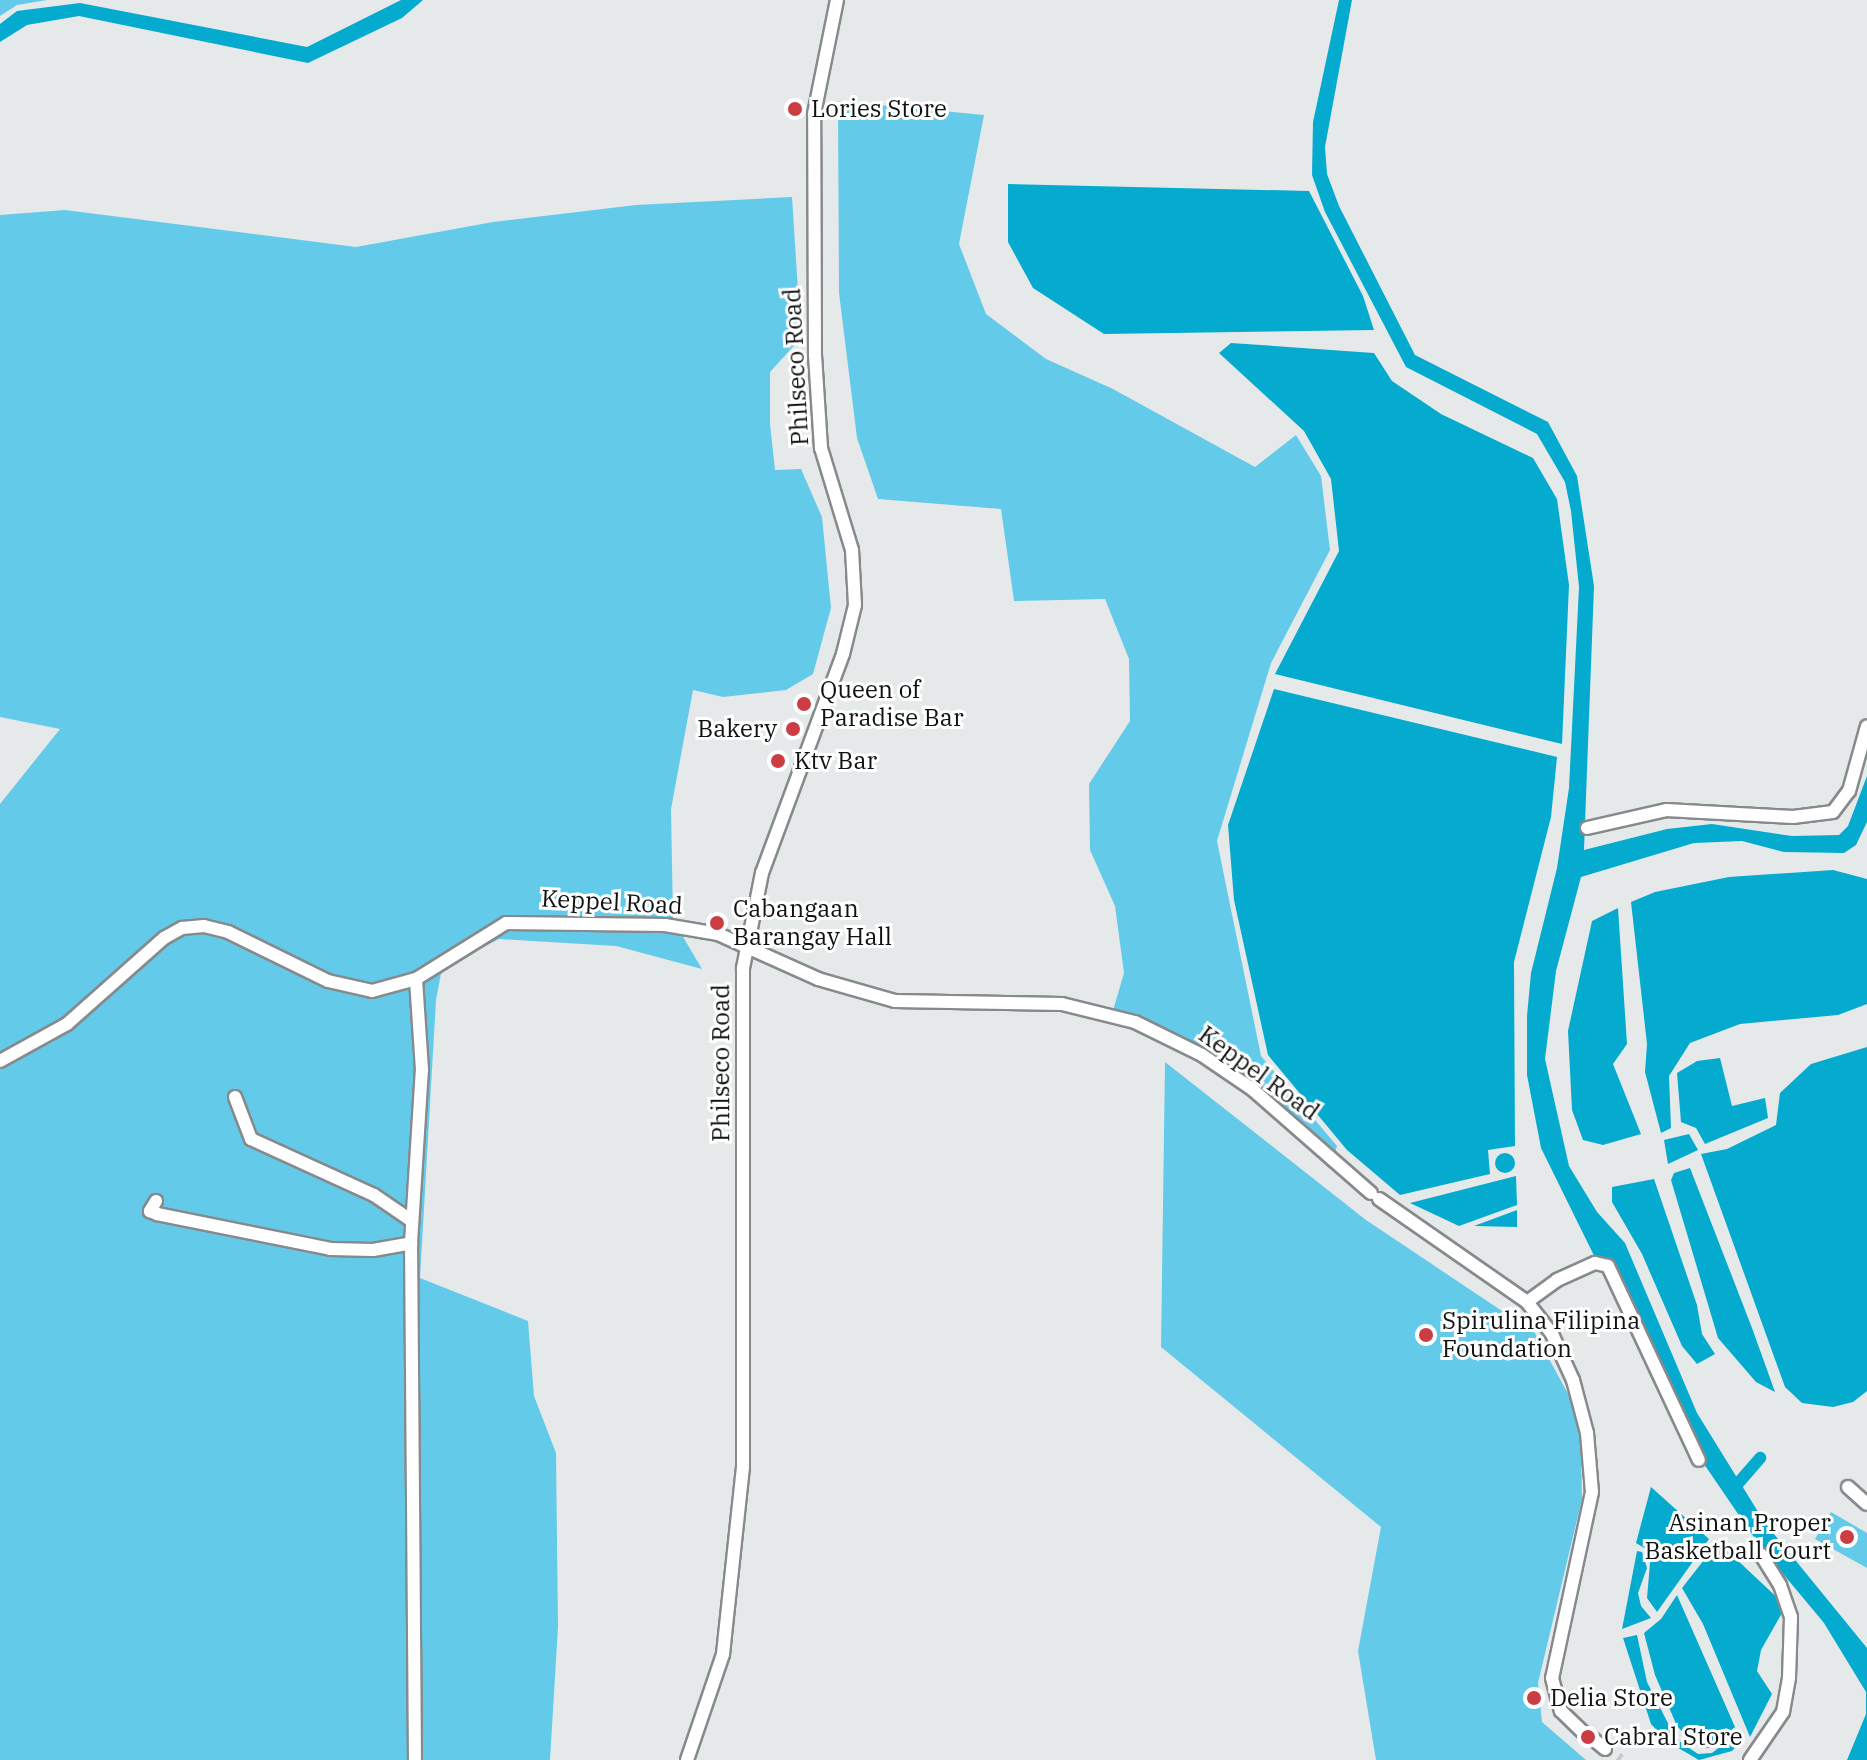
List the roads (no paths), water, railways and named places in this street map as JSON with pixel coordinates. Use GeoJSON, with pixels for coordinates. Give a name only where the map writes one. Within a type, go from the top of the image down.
{"type":"FeatureCollection","features":[{"type":"Feature","properties":{"kind":"street","name":"Philseco Road"},"geometry":{"type":"LineString","coordinates":[[687,1760],[723,1654],[742,1482],[747,1381],[740,996],[747,945],[762,873],[843,654],[855,605],[852,550],[821,448],[815,355],[814,114],[837,0]]}},
{"type":"Feature","properties":{"kind":"street"},"geometry":{"type":"LineString","coordinates":[[1587,828],[1666,810],[1793,817],[1833,812],[1849,791],[1867,726]]}},
{"type":"Feature","properties":{"kind":"street","name":"Keppel Road"},"geometry":{"type":"LineString","coordinates":[[0,1061],[67,1024],[164,938],[193,926],[228,932],[353,988],[382,991],[416,979],[490,929],[517,921],[688,928],[747,945],[818,979],[895,1001],[1062,1004],[1135,1022],[1202,1055],[1252,1089],[1375,1196],[1527,1302],[1565,1360],[1590,1454],[1588,1526],[1552,1668],[1561,1711],[1611,1753]]}},
{"type":"Feature","properties":{"kind":"street"},"geometry":{"type":"LineString","coordinates":[[415,1760],[411,1243],[422,1070],[416,979]]}},
{"type":"Feature","properties":{"kind":"street"},"geometry":{"type":"LineString","coordinates":[[235,1097],[251,1139],[374,1195],[412,1221]]}},
{"type":"Feature","properties":{"kind":"street"},"geometry":{"type":"LineString","coordinates":[[156,1201],[150,1211],[157,1214],[330,1249],[373,1250],[411,1243]]}},
{"type":"Feature","properties":{"kind":"street"},"geometry":{"type":"LineString","coordinates":[[1527,1302],[1570,1274],[1595,1263],[1608,1266],[1699,1460]]}},
{"type":"Feature","properties":{"kind":"street"},"geometry":{"type":"LineString","coordinates":[[1848,1487],[1867,1504]]}},
{"type":"Feature","properties":{"kind":"street"},"geometry":{"type":"LineString","coordinates":[[1750,1760],[1783,1712],[1789,1678],[1791,1617],[1780,1585],[1761,1554]]}},
{"type":"Feature","properties":{"kind":"waterway"},"geometry":{"type":"LineString","coordinates":[[1734,1488],[1760,1458]]}},
{"type":"Feature","properties":{"kind":"place","name":"Lories Store"},"geometry":{"type":"Point","coordinates":[795,109]}},
{"type":"Feature","properties":{"kind":"place","name":"Queen of Paradise Bar"},"geometry":{"type":"Point","coordinates":[804,704]}},
{"type":"Feature","properties":{"kind":"place","name":"Bakery"},"geometry":{"type":"Point","coordinates":[793,729]}},
{"type":"Feature","properties":{"kind":"place","name":"Ktv Bar"},"geometry":{"type":"Point","coordinates":[778,761]}},
{"type":"Feature","properties":{"kind":"place","name":"Cabangaan Barangay Hall"},"geometry":{"type":"Point","coordinates":[717,923]}},
{"type":"Feature","properties":{"kind":"place","name":"Spirulina Filipina Foundation"},"geometry":{"type":"Point","coordinates":[1426,1335]}},
{"type":"Feature","properties":{"kind":"place","name":"Asinan Proper Basketball Court"},"geometry":{"type":"Point","coordinates":[1847,1537]}},
{"type":"Feature","properties":{"kind":"place","name":"Delia Store"},"geometry":{"type":"Point","coordinates":[1534,1698]}},
{"type":"Feature","properties":{"kind":"place","name":"Cabral Store"},"geometry":{"type":"Point","coordinates":[1588,1737]}}]}
